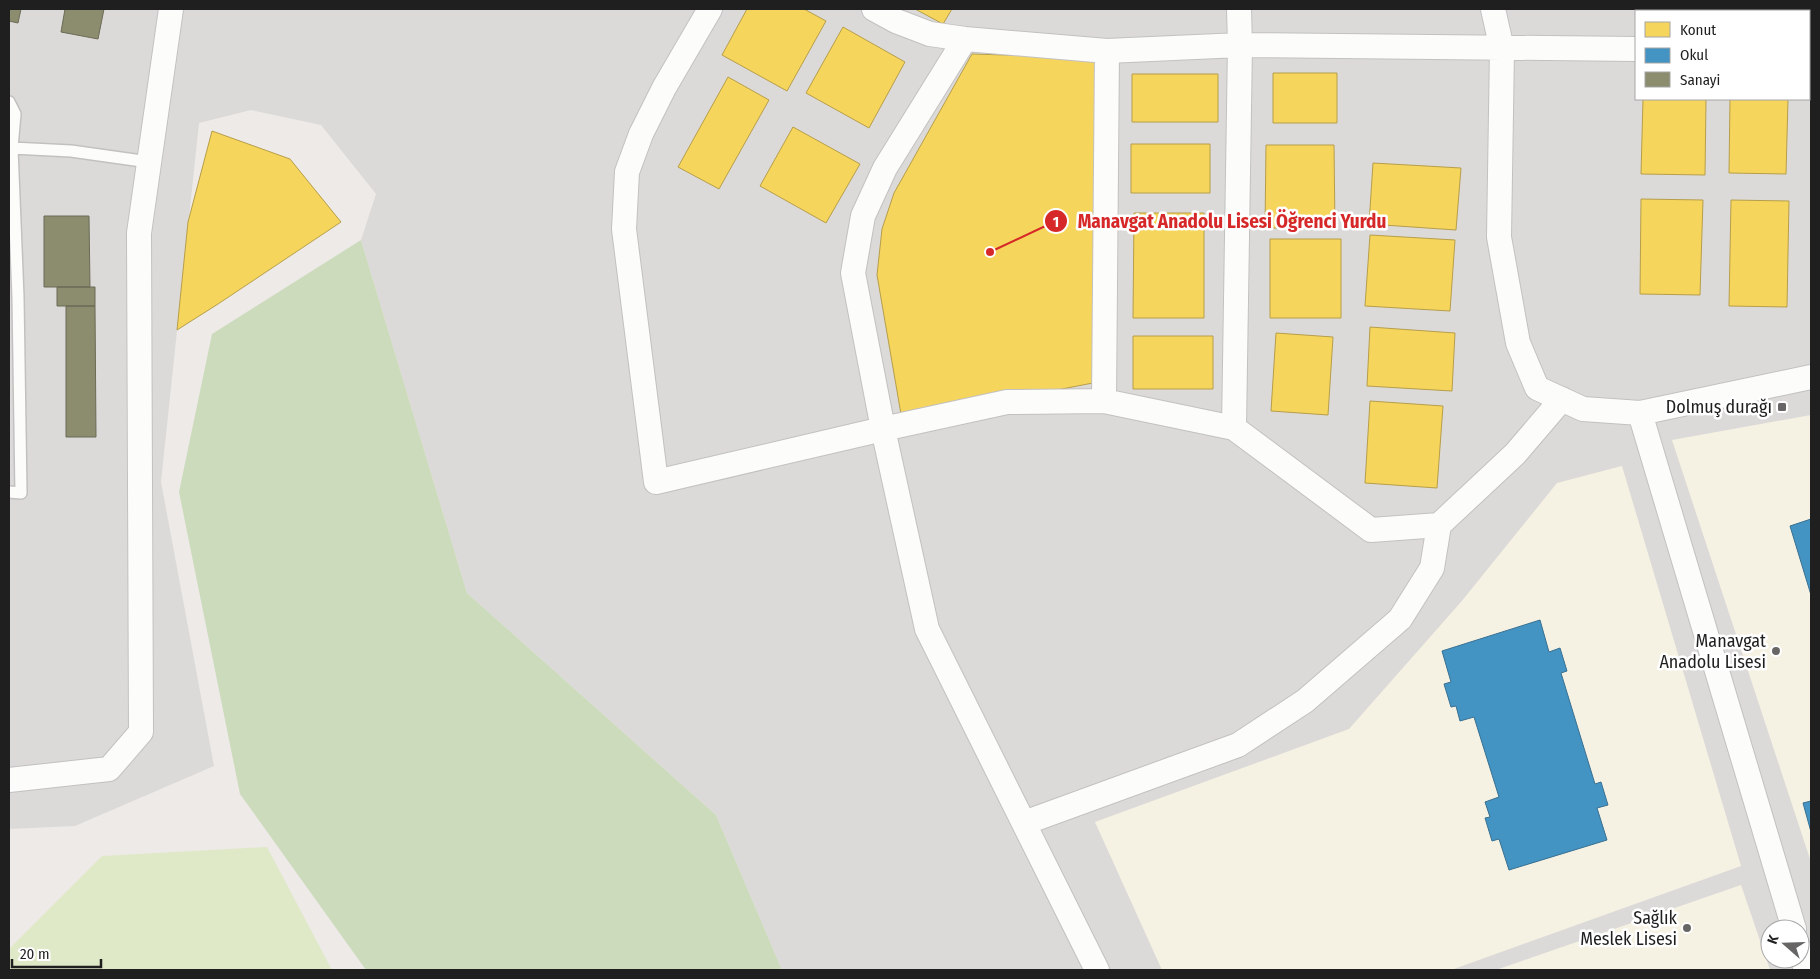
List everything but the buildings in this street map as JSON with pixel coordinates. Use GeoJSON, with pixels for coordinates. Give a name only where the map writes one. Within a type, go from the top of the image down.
{"type":"FeatureCollection","features":[{"type":"Feature","properties":{"kind":"street"},"geometry":{"type":"LineString","coordinates":[[9,780],[109,769],[141,732],[139,233],[170,9]]}},
{"type":"Feature","properties":{"kind":"street"},"geometry":{"type":"LineString","coordinates":[[710,9],[656,103],[641,134],[627,172],[624,229],[656,482],[1008,402],[1104,401],[1234,428],[1371,530],[1439,525]]}},
{"type":"Feature","properties":{"kind":"street"},"geometry":{"type":"LineString","coordinates":[[874,9],[896,22],[930,34],[965,39],[1107,51],[1240,45],[1635,49]]}},
{"type":"Feature","properties":{"kind":"street"},"geometry":{"type":"LineString","coordinates":[[1234,428],[1239,9]]}},
{"type":"Feature","properties":{"kind":"street"},"geometry":{"type":"LineString","coordinates":[[1493,9],[1502,49],[1499,237],[1518,343],[1537,388],[1583,410],[1640,413],[1811,377]]}},
{"type":"Feature","properties":{"kind":"street"},"geometry":{"type":"LineString","coordinates":[[965,39],[885,168],[863,216],[853,273],[883,429],[927,629],[1097,970]]}},
{"type":"Feature","properties":{"kind":"street"},"geometry":{"type":"LineString","coordinates":[[1104,401],[1107,51]]}},
{"type":"Feature","properties":{"kind":"street"},"geometry":{"type":"LineString","coordinates":[[1024,823],[1238,745],[1305,701],[1400,619],[1432,568],[1439,525],[1515,454],[1562,399]]}},
{"type":"Feature","properties":{"kind":"street"},"geometry":{"type":"LineString","coordinates":[[1640,413],[1791,919]]}},
{"type":"Feature","properties":{"kind":"lane"},"geometry":{"type":"LineString","coordinates":[[9,102],[15,114],[12,148],[13,297],[21,493],[9,492]]}},
{"type":"Feature","properties":{"kind":"lane"},"geometry":{"type":"LineString","coordinates":[[12,148],[71,151],[149,162]]}},
{"type":"Feature","properties":{"kind":"shaded area"},"geometry":{"type":"Polygon","coordinates":[[[9,9],[1811,9],[1811,970],[782,970],[716,815],[467,593],[361,240],[376,194],[321,125],[251,110],[199,123],[161,482],[214,766],[75,826],[9,829],[9,9]]]}},
{"type":"Feature","properties":{"kind":"shaded area","name":"Manavgat Anadolu Lisesi"},"geometry":{"type":"Polygon","coordinates":[[[1811,415],[1811,862],[1672,440],[1811,415]]]}},
{"type":"Feature","properties":{"kind":"shaded area"},"geometry":{"type":"Polygon","coordinates":[[[1622,466],[1741,866],[1451,970],[1162,970],[1095,822],[1349,729],[1461,602],[1557,483],[1622,466]]]}},
{"type":"Feature","properties":{"kind":"shaded area","name":"Sağlık Meslek Lisesi"},"geometry":{"type":"Polygon","coordinates":[[[1741,885],[1760,941],[1760,969],[1770,970],[1496,970],[1741,885]]]}},
{"type":"Feature","properties":{"kind":"green space"},"geometry":{"type":"Polygon","coordinates":[[[361,240],[467,593],[716,815],[782,970],[366,970],[240,794],[179,492],[212,334],[361,240]]]}},
{"type":"Feature","properties":{"kind":"green space"},"geometry":{"type":"Polygon","coordinates":[[[267,847],[332,970],[9,970],[9,949],[102,856],[267,847]]]}},
{"type":"Feature","properties":{"kind":"place","name":"Manavgat Anadolu Lisesi Öğrenci Yurdu"},"geometry":{"type":"Point","coordinates":[990,252]}},
{"type":"Feature","properties":{"kind":"place","name":"Dolmuş durağı"},"geometry":{"type":"Point","coordinates":[1782,407]}},
{"type":"Feature","properties":{"kind":"place","name":"Manavgat Anadolu Lisesi"},"geometry":{"type":"Point","coordinates":[1776,651]}},
{"type":"Feature","properties":{"kind":"place","name":"Sağlık Meslek Lisesi"},"geometry":{"type":"Point","coordinates":[1687,928]}}]}
